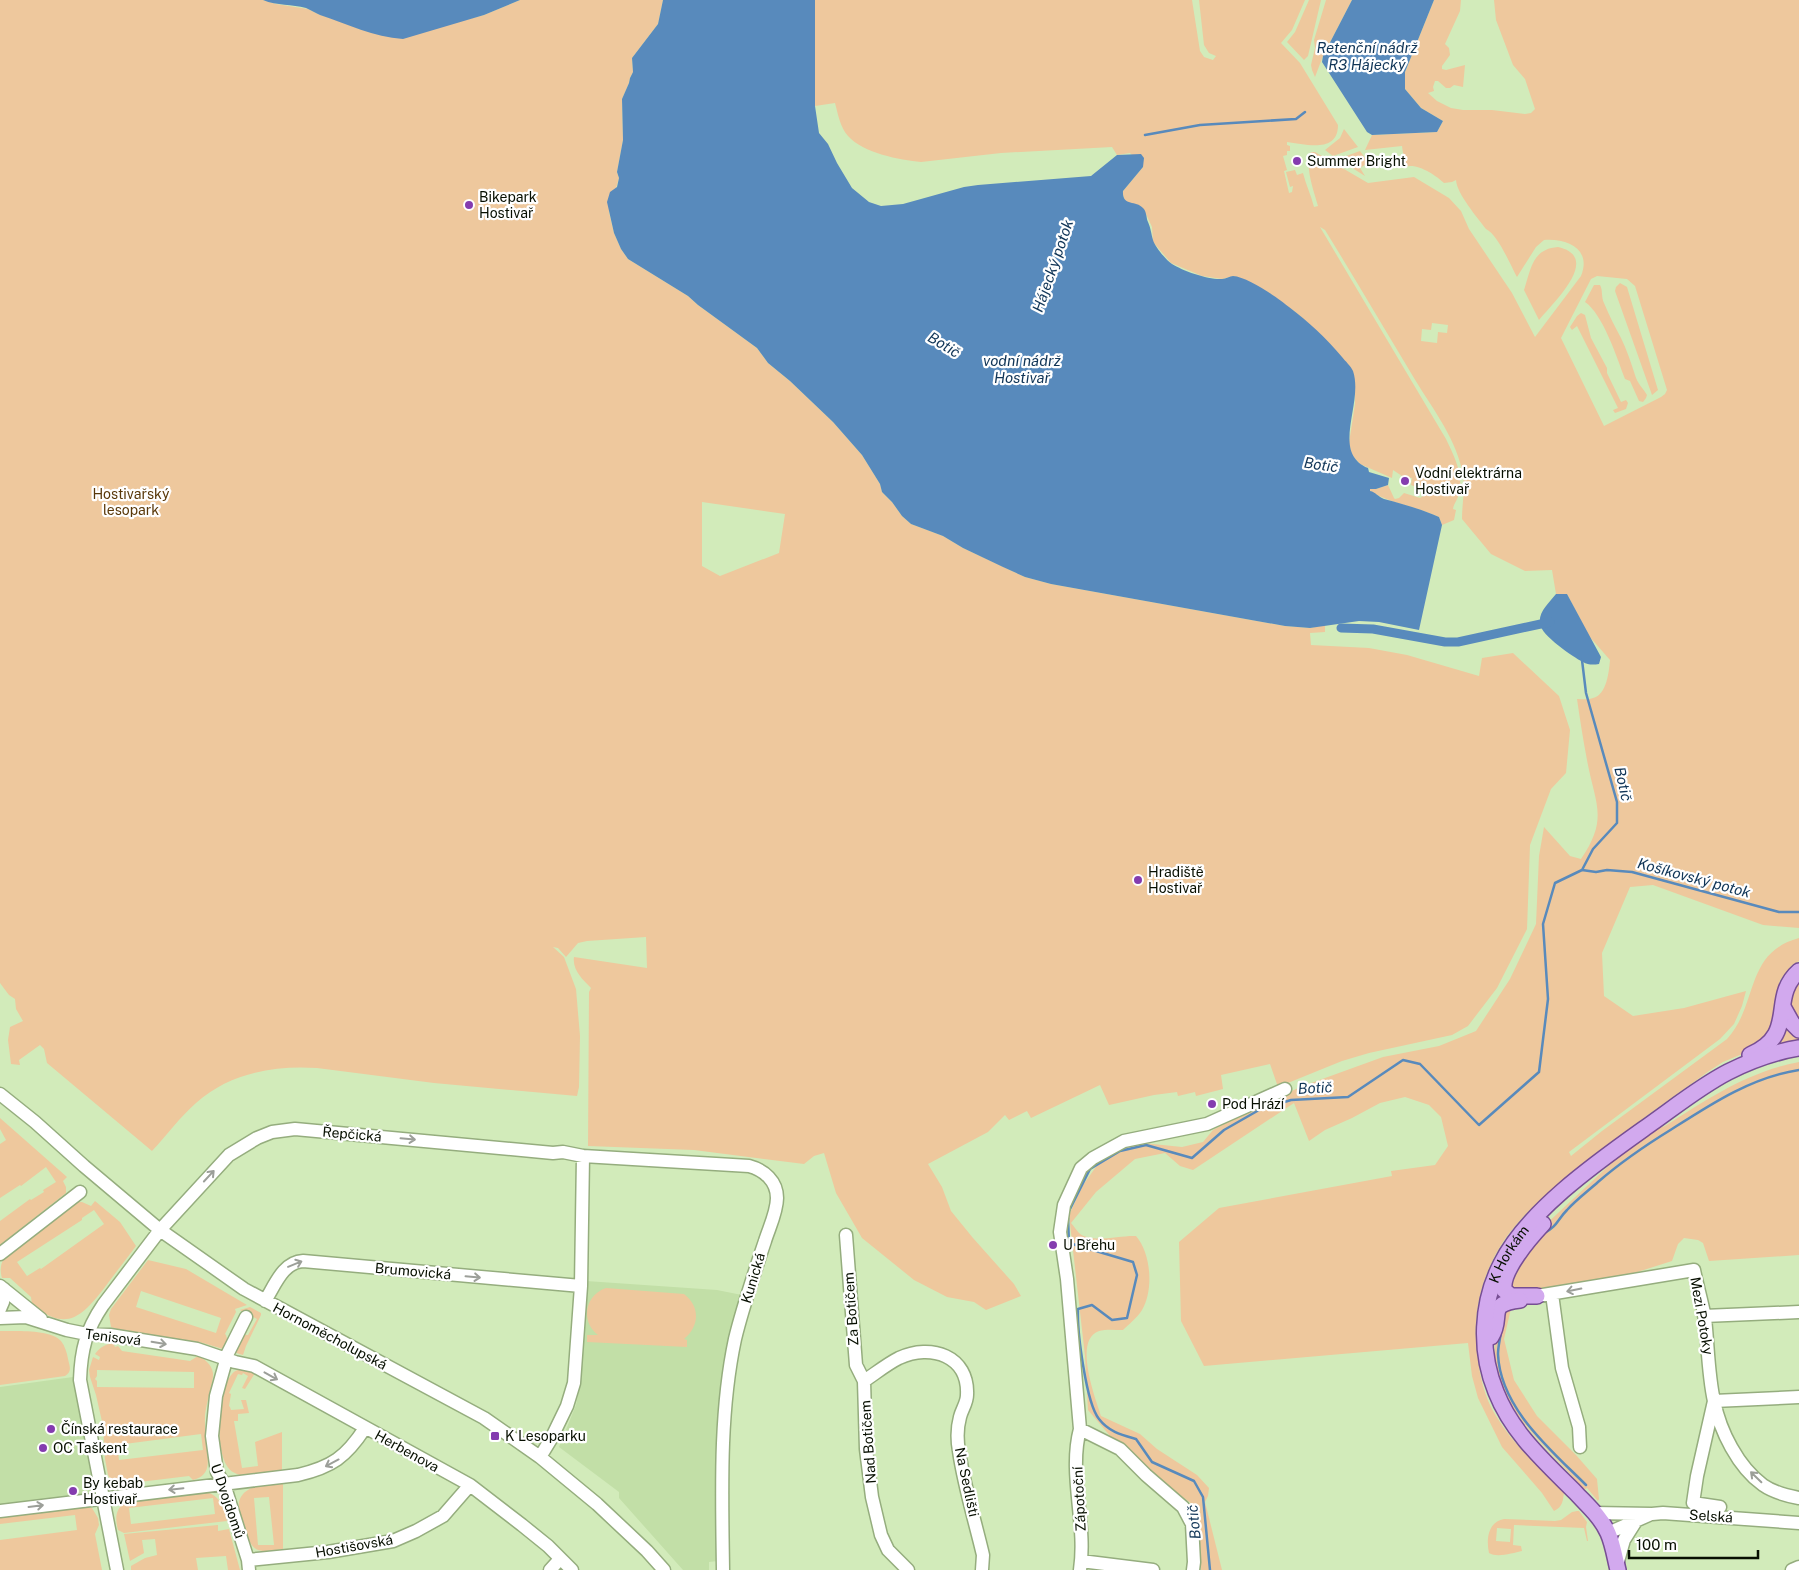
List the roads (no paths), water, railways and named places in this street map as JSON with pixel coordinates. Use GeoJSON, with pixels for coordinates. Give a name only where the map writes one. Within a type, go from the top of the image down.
{"type":"FeatureCollection","features":[{"type":"Feature","properties":{"kind":"main road"},"geometry":{"type":"LineString","coordinates":[[1727,1073],[1744,1058],[1763,1049],[1771,1042],[1779,1028],[1785,990],[1791,979],[1799,971]]}},
{"type":"Feature","properties":{"kind":"main road"},"geometry":{"type":"LineString","coordinates":[[1783,1007],[1792,1023],[1799,1030]]}},
{"type":"Feature","properties":{"kind":"main road","name":"K Horkám"},"geometry":{"type":"LineString","coordinates":[[1617,1567],[1608,1534],[1594,1513],[1516,1430],[1505,1413],[1494,1389],[1488,1368],[1485,1325],[1488,1301],[1501,1263],[1532,1220],[1601,1160],[1676,1106],[1727,1073],[1760,1059],[1799,1048]]}},
{"type":"Feature","properties":{"kind":"main road"},"geometry":{"type":"LineString","coordinates":[[1540,1296],[1508,1295],[1504,1290],[1504,1281],[1521,1251],[1535,1232],[1555,1211],[1561,1194]]}},
{"type":"Feature","properties":{"kind":"main road"},"geometry":{"type":"LineString","coordinates":[[1485,1346],[1494,1331],[1497,1311],[1500,1306],[1506,1302],[1540,1296]]}},
{"type":"Feature","properties":{"kind":"street"},"geometry":{"type":"LineString","coordinates":[[1193,1570],[1192,1524],[1183,1507],[1146,1475],[1120,1449],[1080,1429],[1067,1279],[1060,1232],[1064,1205],[1081,1168],[1093,1158],[1124,1141],[1207,1124],[1286,1089]]}},
{"type":"Feature","properties":{"kind":"street","name":"Hornoměcholupská"},"geometry":{"type":"LineString","coordinates":[[0,1094],[160,1230],[244,1289],[484,1418],[540,1457],[597,1504],[647,1551],[664,1570]]}},
{"type":"Feature","properties":{"kind":"street","name":"Řepčická"},"geometry":{"type":"LineString","coordinates":[[117,1570],[80,1380],[81,1357],[87,1334],[94,1317],[160,1230],[229,1154],[257,1138],[280,1130],[295,1129],[553,1153],[563,1152],[583,1156]]}},
{"type":"Feature","properties":{"kind":"street"},"geometry":{"type":"LineString","coordinates":[[540,1457],[557,1428],[573,1390],[580,1286],[583,1156]]}},
{"type":"Feature","properties":{"kind":"street","name":"Kunická"},"geometry":{"type":"LineString","coordinates":[[583,1156],[749,1166],[766,1174],[775,1187],[776,1204],[745,1302],[735,1340],[728,1382],[722,1509],[723,1570]]}},
{"type":"Feature","properties":{"kind":"street"},"geometry":{"type":"LineString","coordinates":[[0,1254],[80,1192]]}},
{"type":"Feature","properties":{"kind":"street","name":"Za Botičem"},"geometry":{"type":"LineString","coordinates":[[846,1235],[856,1365],[864,1381]]}},
{"type":"Feature","properties":{"kind":"street","name":"Brumovická"},"geometry":{"type":"LineString","coordinates":[[265,1301],[285,1269],[293,1263],[303,1261],[580,1286]]}},
{"type":"Feature","properties":{"kind":"street","name":"Mezi Potoky"},"geometry":{"type":"LineString","coordinates":[[1540,1296],[1694,1270],[1704,1316],[1714,1401],[1723,1429],[1744,1466],[1766,1486],[1799,1498]]}},
{"type":"Feature","properties":{"kind":"street"},"geometry":{"type":"LineString","coordinates":[[0,1309],[3,1302],[2,1287]]}},
{"type":"Feature","properties":{"kind":"street"},"geometry":{"type":"LineString","coordinates":[[2,1287],[30,1311],[51,1325]]}},
{"type":"Feature","properties":{"kind":"street"},"geometry":{"type":"LineString","coordinates":[[1540,1296],[1579,1426],[1580,1447]]}},
{"type":"Feature","properties":{"kind":"street"},"geometry":{"type":"LineString","coordinates":[[1704,1316],[1799,1312]]}},
{"type":"Feature","properties":{"kind":"street","name":"Tenisová"},"geometry":{"type":"LineString","coordinates":[[0,1318],[26,1317],[87,1334],[197,1349],[226,1359]]}},
{"type":"Feature","properties":{"kind":"street","name":"U Dvojdomů"},"geometry":{"type":"LineString","coordinates":[[246,1317],[226,1359],[216,1396],[212,1436],[217,1472],[224,1484],[249,1565]]}},
{"type":"Feature","properties":{"kind":"street","name":"Nad Botičem"},"geometry":{"type":"LineString","coordinates":[[908,1570],[888,1550],[881,1536],[874,1507],[866,1449],[864,1381],[900,1358],[912,1353],[934,1352]]}},
{"type":"Feature","properties":{"kind":"street","name":"Na Sedlišti"},"geometry":{"type":"LineString","coordinates":[[934,1352],[952,1359],[964,1372],[966,1380],[967,1397],[960,1416],[959,1452],[982,1556],[982,1570]]}},
{"type":"Feature","properties":{"kind":"street","name":"Herbenova"},"geometry":{"type":"LineString","coordinates":[[226,1359],[254,1366],[470,1486],[522,1525],[572,1570]]}},
{"type":"Feature","properties":{"kind":"street"},"geometry":{"type":"LineString","coordinates":[[1714,1401],[1799,1397]]}},
{"type":"Feature","properties":{"kind":"street","name":"Mezi Potoky"},"geometry":{"type":"LineString","coordinates":[[1714,1401],[1697,1476],[1694,1503],[1720,1507]]}},
{"type":"Feature","properties":{"kind":"street"},"geometry":{"type":"LineString","coordinates":[[0,1510],[304,1474],[340,1458],[351,1448],[365,1428]]}},
{"type":"Feature","properties":{"kind":"street","name":"Zápotoční"},"geometry":{"type":"LineString","coordinates":[[1080,1429],[1076,1448],[1081,1565]]}},
{"type":"Feature","properties":{"kind":"street","name":"Hostišovská"},"geometry":{"type":"LineString","coordinates":[[249,1565],[393,1540],[416,1532],[443,1516],[470,1486]]}},
{"type":"Feature","properties":{"kind":"street","name":"Selská"},"geometry":{"type":"LineString","coordinates":[[1594,1513],[1663,1513],[1799,1523]]}},
{"type":"Feature","properties":{"kind":"street","name":"Selská"},"geometry":{"type":"LineString","coordinates":[[1608,1534],[1652,1514]]}},
{"type":"Feature","properties":{"kind":"street"},"geometry":{"type":"LineString","coordinates":[[1617,1567],[1624,1540],[1636,1521]]}},
{"type":"Feature","properties":{"kind":"street"},"geometry":{"type":"LineString","coordinates":[[550,1570],[560,1558]]}},
{"type":"Feature","properties":{"kind":"street"},"geometry":{"type":"LineString","coordinates":[[1081,1565],[1153,1570]]}},
{"type":"Feature","properties":{"kind":"street"},"geometry":{"type":"LineString","coordinates":[[1792,1570],[1799,1567]]}},
{"type":"Feature","properties":{"kind":"water"},"geometry":{"type":"Polygon","coordinates":[[[263,0],[520,0],[484,15],[403,39],[361,30],[306,8],[263,0]]]}},
{"type":"Feature","properties":{"kind":"water","name":"vodní nádrž Hostivař"},"geometry":{"type":"Polygon","coordinates":[[[663,0],[815,0],[815,106],[819,133],[828,144],[852,188],[869,202],[881,206],[903,204],[978,185],[1091,176],[1117,155],[1141,154],[1144,158],[1143,167],[1123,191],[1123,196],[1127,201],[1140,206],[1146,213],[1153,240],[1161,253],[1172,264],[1196,274],[1217,279],[1233,276],[1247,280],[1284,303],[1317,330],[1353,371],[1355,398],[1349,439],[1351,451],[1357,461],[1368,468],[1369,472],[1389,478],[1388,485],[1370,489],[1370,491],[1384,499],[1439,517],[1442,525],[1419,630],[1379,622],[1359,621],[1310,628],[1285,626],[1051,584],[1025,577],[963,548],[943,536],[911,524],[882,492],[880,484],[862,455],[833,422],[768,363],[757,348],[688,296],[628,259],[621,249],[614,233],[607,202],[610,192],[617,187],[619,178],[617,172],[623,140],[622,99],[633,72],[632,58],[658,24],[663,0]]]}},
{"type":"Feature","properties":{"kind":"water","name":"Retenční nádrž R3 Hájecký"},"geometry":{"type":"Polygon","coordinates":[[[1352,0],[1434,0],[1405,72],[1405,89],[1421,108],[1443,121],[1437,132],[1372,135],[1367,132],[1322,62],[1323,56],[1352,0]]]}},
{"type":"Feature","properties":{"kind":"water"},"geometry":{"type":"Polygon","coordinates":[[[1556,594],[1567,594],[1601,657],[1599,664],[1593,665],[1578,659],[1558,645],[1542,629],[1540,624],[1541,616],[1556,594]]]}},
{"type":"Feature","properties":{"kind":"waterway","name":"Hájecký potok"},"geometry":{"type":"LineString","coordinates":[[1145,135],[1200,125],[1296,119],[1305,112]]}},
{"type":"Feature","properties":{"kind":"waterway"},"geometry":{"type":"LineString","coordinates":[[1341,628],[1373,629],[1445,642],[1458,642],[1550,622]]}},
{"type":"Feature","properties":{"kind":"waterway","name":"Botič"},"geometry":{"type":"LineString","coordinates":[[1069,1211],[1090,1169],[1120,1151],[1146,1145],[1192,1158],[1224,1130],[1259,1110],[1291,1100],[1348,1097],[1403,1060],[1420,1064],[1479,1125],[1539,1072],[1548,999],[1543,924],[1555,883],[1582,870],[1593,849],[1617,823],[1617,802],[1586,693],[1582,660]]}},
{"type":"Feature","properties":{"kind":"waterway","name":"Košíkovský potok"},"geometry":{"type":"LineString","coordinates":[[1582,870],[1632,872],[1779,912],[1799,912]]}},
{"type":"Feature","properties":{"kind":"waterway"},"geometry":{"type":"LineString","coordinates":[[1543,1234],[1552,1228],[1578,1199],[1634,1154],[1662,1135],[1717,1101],[1748,1085],[1799,1070]]}},
{"type":"Feature","properties":{"kind":"waterway","name":"Botič"},"geometry":{"type":"LineString","coordinates":[[1068,1218],[1069,1243],[1133,1262],[1137,1275],[1127,1318],[1112,1320],[1092,1305],[1078,1309],[1083,1366],[1094,1411],[1107,1427],[1136,1439],[1152,1462],[1194,1481],[1203,1497],[1210,1570]]}},
{"type":"Feature","properties":{"kind":"waterway"},"geometry":{"type":"LineString","coordinates":[[1501,1332],[1498,1354],[1501,1374],[1517,1410],[1543,1442],[1586,1485]]}},
{"type":"Feature","properties":{"kind":"place","name":"Summer Bright"},"geometry":{"type":"Point","coordinates":[1297,161]}},
{"type":"Feature","properties":{"kind":"place","name":"Bikepark Hostivař"},"geometry":{"type":"Point","coordinates":[469,205]}},
{"type":"Feature","properties":{"kind":"place","name":"Vodní elektrárna Hostivař"},"geometry":{"type":"Point","coordinates":[1405,481]}},
{"type":"Feature","properties":{"kind":"place","name":"Hradiště Hostivař"},"geometry":{"type":"Point","coordinates":[1138,880]}},
{"type":"Feature","properties":{"kind":"place","name":"Pod Hrází"},"geometry":{"type":"Point","coordinates":[1212,1104]}},
{"type":"Feature","properties":{"kind":"place","name":"U Břehu"},"geometry":{"type":"Point","coordinates":[1053,1245]}},
{"type":"Feature","properties":{"kind":"place","name":"Čínská restaurace"},"geometry":{"type":"Point","coordinates":[51,1429]}},
{"type":"Feature","properties":{"kind":"place","name":"K Lesoparku"},"geometry":{"type":"Point","coordinates":[495,1436]}},
{"type":"Feature","properties":{"kind":"place","name":"OC Taškent"},"geometry":{"type":"Point","coordinates":[43,1448]}},
{"type":"Feature","properties":{"kind":"place","name":"By kebab Hostivař"},"geometry":{"type":"Point","coordinates":[73,1491]}},
{"type":"Feature","properties":{"kind":"park label","name":"Hostivařský lesopark"},"geometry":{"type":"Point","coordinates":[131,502]}}]}
